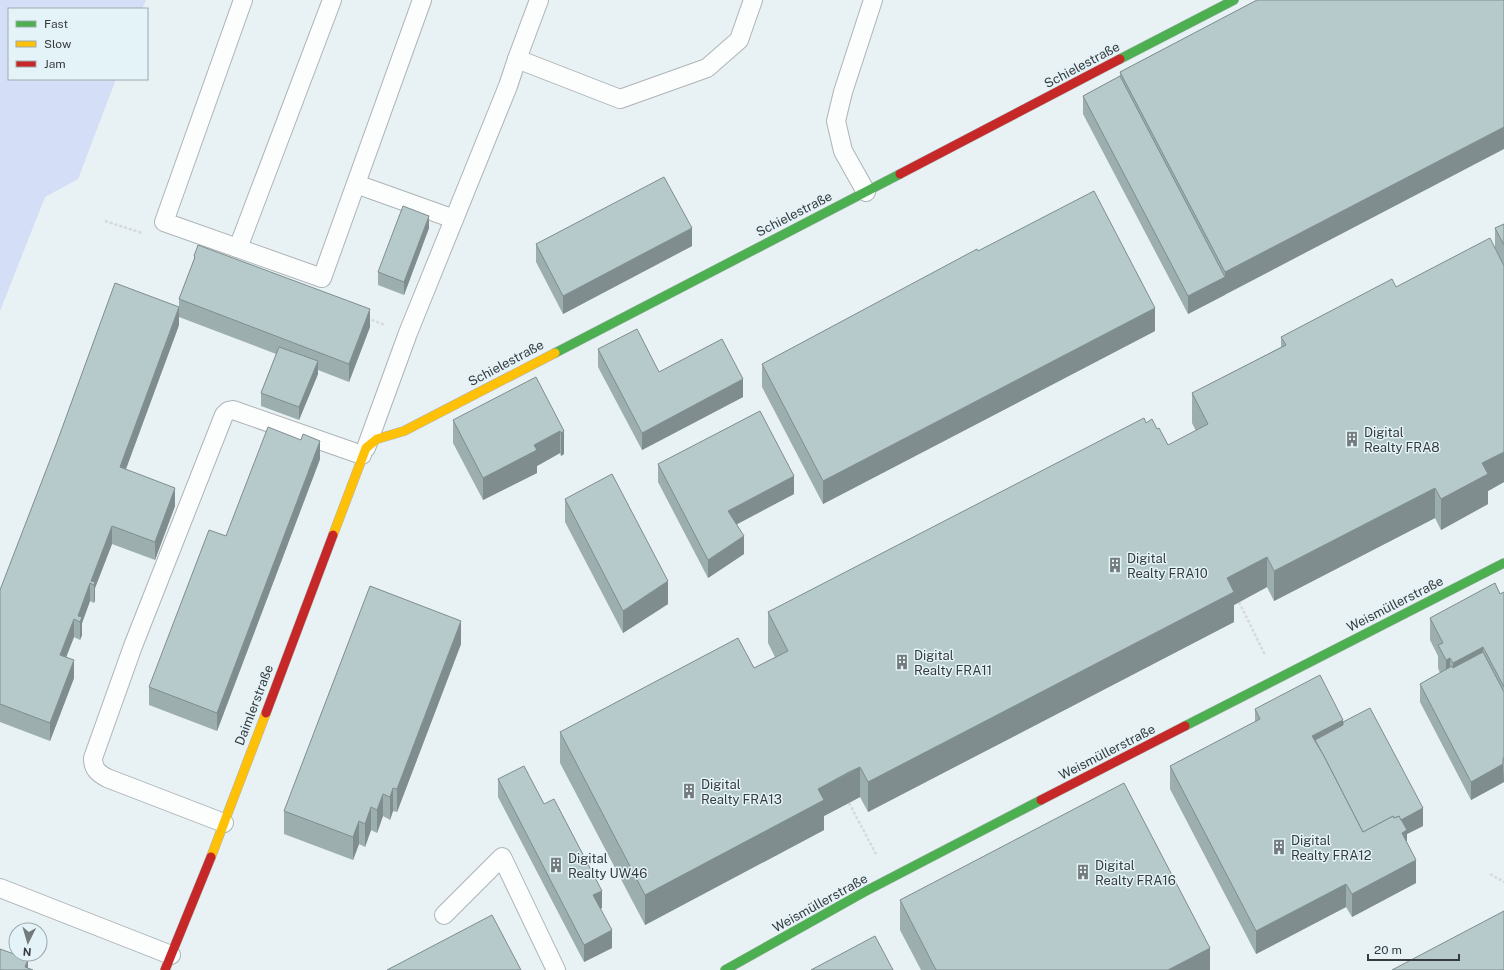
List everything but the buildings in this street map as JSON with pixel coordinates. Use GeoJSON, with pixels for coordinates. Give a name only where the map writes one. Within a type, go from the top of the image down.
{"type":"FeatureCollection","features":[{"type":"Feature","properties":{"kind":"street","name":"Schielestraße"},"geometry":{"type":"LineString","coordinates":[[364,452],[377,439],[411,428],[1234,0]]}},
{"type":"Feature","properties":{"kind":"street","name":"Daimlerstraße"},"geometry":{"type":"LineString","coordinates":[[168,962],[224,823],[364,452]]}},
{"type":"Feature","properties":{"kind":"street","name":"Weismüllerstraße"},"geometry":{"type":"LineString","coordinates":[[724,970],[886,881],[1504,563]]}},
{"type":"Feature","properties":{"kind":"lane"},"geometry":{"type":"LineString","coordinates":[[243,0],[164,222],[322,278],[422,0]]}},
{"type":"Feature","properties":{"kind":"lane"},"geometry":{"type":"LineString","coordinates":[[238,248],[332,0]]}},
{"type":"Feature","properties":{"kind":"lane"},"geometry":{"type":"LineString","coordinates":[[224,823],[107,778],[97,772],[93,765],[92,758],[133,646],[221,423],[228,411],[233,410],[364,452],[408,333],[508,86],[539,0]]}},
{"type":"Feature","properties":{"kind":"lane"},"geometry":{"type":"LineString","coordinates":[[517,59],[620,99],[707,68],[739,40],[754,0]]}},
{"type":"Feature","properties":{"kind":"lane"},"geometry":{"type":"LineString","coordinates":[[866,192],[843,151],[836,122],[843,92],[873,0]]}},
{"type":"Feature","properties":{"kind":"lane"},"geometry":{"type":"LineString","coordinates":[[356,184],[454,219]]}},
{"type":"Feature","properties":{"kind":"lane"},"geometry":{"type":"LineString","coordinates":[[444,915],[502,857],[556,970]]}},
{"type":"Feature","properties":{"kind":"lane"},"geometry":{"type":"LineString","coordinates":[[0,888],[168,962]]}},
{"type":"Feature","properties":{"kind":"path"},"geometry":{"type":"LineString","coordinates":[[1239,602],[1264,653],[1279,678]]}},
{"type":"Feature","properties":{"kind":"path"},"geometry":{"type":"LineString","coordinates":[[849,802],[876,856],[886,881]]}},
{"type":"Feature","properties":{"kind":"path"},"geometry":{"type":"LineString","coordinates":[[1490,874],[1504,882]]}},
{"type":"Feature","properties":{"kind":"water"},"geometry":{"type":"Polygon","coordinates":[[[0,0],[146,0],[142,8],[8,8],[8,80],[116,80],[78,179],[45,197],[0,311],[0,0]]]}},
{"type":"Feature","properties":{"kind":"traffic: fast"},"geometry":{"type":"LineString","coordinates":[[1120,59],[1234,0]]}},
{"type":"Feature","properties":{"kind":"traffic: fast"},"geometry":{"type":"LineString","coordinates":[[555,353],[900,174]]}},
{"type":"Feature","properties":{"kind":"traffic: fast"},"geometry":{"type":"LineString","coordinates":[[1185,726],[1504,563]]}},
{"type":"Feature","properties":{"kind":"traffic: fast"},"geometry":{"type":"LineString","coordinates":[[725,970],[866,891],[1041,800]]}},
{"type":"Feature","properties":{"kind":"traffic: slow"},"geometry":{"type":"LineString","coordinates":[[333,535],[366,448],[377,439],[404,431],[555,353]]}},
{"type":"Feature","properties":{"kind":"traffic: slow"},"geometry":{"type":"LineString","coordinates":[[211,857],[266,713]]}},
{"type":"Feature","properties":{"kind":"traffic: jam"},"geometry":{"type":"LineString","coordinates":[[900,174],[1120,59]]}},
{"type":"Feature","properties":{"kind":"traffic: jam"},"geometry":{"type":"LineString","coordinates":[[266,713],[333,535]]}},
{"type":"Feature","properties":{"kind":"traffic: jam"},"geometry":{"type":"LineString","coordinates":[[1041,800],[1185,726]]}},
{"type":"Feature","properties":{"kind":"traffic: jam"},"geometry":{"type":"LineString","coordinates":[[165,970],[211,857]]}},
{"type":"Feature","properties":{"kind":"place","name":"Digital Realty FRA8"},"geometry":{"type":"Point","coordinates":[1352,439]}},
{"type":"Feature","properties":{"kind":"place","name":"Digital Realty FRA10"},"geometry":{"type":"Point","coordinates":[1115,565]}},
{"type":"Feature","properties":{"kind":"place","name":"Digital Realty FRA11"},"geometry":{"type":"Point","coordinates":[902,662]}},
{"type":"Feature","properties":{"kind":"place","name":"Digital Realty FRA13"},"geometry":{"type":"Point","coordinates":[689,791]}},
{"type":"Feature","properties":{"kind":"place","name":"Digital Realty FRA12"},"geometry":{"type":"Point","coordinates":[1279,847]}},
{"type":"Feature","properties":{"kind":"place","name":"Digital Realty UW46"},"geometry":{"type":"Point","coordinates":[556,865]}},
{"type":"Feature","properties":{"kind":"place","name":"Digital Realty FRA16"},"geometry":{"type":"Point","coordinates":[1083,872]}}]}
